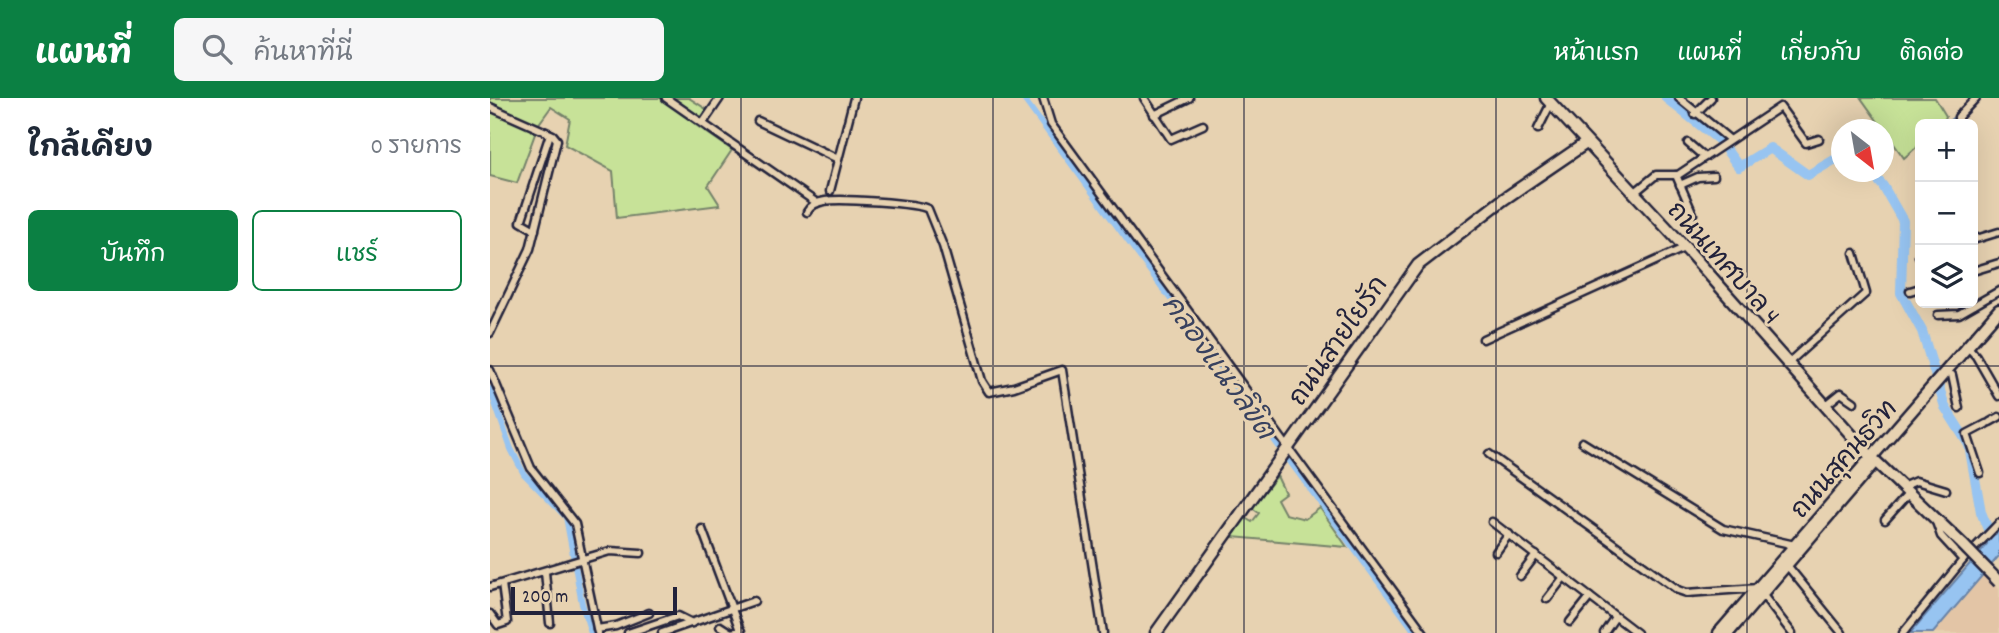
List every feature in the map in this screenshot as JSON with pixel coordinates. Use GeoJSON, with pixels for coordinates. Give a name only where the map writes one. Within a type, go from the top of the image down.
{"type":"FeatureCollection","features":[{"type":"Feature","properties":{"kind":"street"},"geometry":{"type":"LineString","coordinates":[[666,98],[817,203]]}},
{"type":"Feature","properties":{"kind":"street"},"geometry":{"type":"LineString","coordinates":[[703,123],[720,98]]}},
{"type":"Feature","properties":{"kind":"street"},"geometry":{"type":"LineString","coordinates":[[830,191],[854,98]]}},
{"type":"Feature","properties":{"kind":"street"},"geometry":{"type":"LineString","coordinates":[[1043,98],[1051,124],[1286,451],[1424,633]]}},
{"type":"Feature","properties":{"kind":"street"},"geometry":{"type":"LineString","coordinates":[[1144,98],[1171,139],[1203,125]]}},
{"type":"Feature","properties":{"kind":"street"},"geometry":{"type":"LineString","coordinates":[[1154,115],[1189,98]]}},
{"type":"Feature","properties":{"kind":"street"},"geometry":{"type":"LineString","coordinates":[[1679,98],[1726,141]]}},
{"type":"Feature","properties":{"kind":"street"},"geometry":{"type":"LineString","coordinates":[[1695,114],[1711,98]]}},
{"type":"Feature","properties":{"kind":"street"},"geometry":{"type":"LineString","coordinates":[[1958,119],[1976,98]]}},
{"type":"Feature","properties":{"kind":"street"},"geometry":{"type":"LineString","coordinates":[[1538,129],[1549,100]]}},
{"type":"Feature","properties":{"kind":"street","name":"ถนนเทศบาล 4"},"geometry":{"type":"LineString","coordinates":[[1549,100],[1873,459],[1999,582]]}},
{"type":"Feature","properties":{"kind":"street"},"geometry":{"type":"LineString","coordinates":[[490,107],[550,134],[557,140],[530,228],[526,260],[490,333]]}},
{"type":"Feature","properties":{"kind":"street"},"geometry":{"type":"LineString","coordinates":[[1634,193],[1650,178],[1676,175],[1780,107],[1806,142],[1819,139]]}},
{"type":"Feature","properties":{"kind":"street"},"geometry":{"type":"LineString","coordinates":[[758,121],[838,159]]}},
{"type":"Feature","properties":{"kind":"street"},"geometry":{"type":"LineString","coordinates":[[1572,126],[1571,150],[1596,153]]}},
{"type":"Feature","properties":{"kind":"street"},"geometry":{"type":"LineString","coordinates":[[530,228],[521,222],[550,134]]}},
{"type":"Feature","properties":{"kind":"street","name":"ถนนสายใยรัก"},"geometry":{"type":"LineString","coordinates":[[1157,633],[1418,265],[1584,141]]}},
{"type":"Feature","properties":{"kind":"street"},"geometry":{"type":"LineString","coordinates":[[1688,143],[1703,156]]}},
{"type":"Feature","properties":{"kind":"street"},"geometry":{"type":"LineString","coordinates":[[1676,175],[1693,214]]}},
{"type":"Feature","properties":{"kind":"street"},"geometry":{"type":"LineString","coordinates":[[1680,185],[1698,177],[1714,176]]}},
{"type":"Feature","properties":{"kind":"street"},"geometry":{"type":"LineString","coordinates":[[807,212],[817,203],[827,200],[913,204],[928,209],[943,246],[982,381],[989,392],[1014,387],[1062,370],[1103,633]]}},
{"type":"Feature","properties":{"kind":"street"},"geometry":{"type":"LineString","coordinates":[[1978,238],[1999,232]]}},
{"type":"Feature","properties":{"kind":"street"},"geometry":{"type":"LineString","coordinates":[[1483,339],[1684,248]]}},
{"type":"Feature","properties":{"kind":"street"},"geometry":{"type":"LineString","coordinates":[[1787,364],[1866,293],[1854,253]]}},
{"type":"Feature","properties":{"kind":"street"},"geometry":{"type":"LineString","coordinates":[[1978,269],[1999,263]]}},
{"type":"Feature","properties":{"kind":"street"},"geometry":{"type":"LineString","coordinates":[[1910,291],[1915,290]]}},
{"type":"Feature","properties":{"kind":"street"},"geometry":{"type":"LineString","coordinates":[[1938,315],[1959,314],[1999,291]]}},
{"type":"Feature","properties":{"kind":"street","name":"ถนนสุคนธวิท"},"geometry":{"type":"LineString","coordinates":[[1784,562],[1795,545],[1948,377],[1999,310]]}},
{"type":"Feature","properties":{"kind":"street","name":"ถนนสุคนธวิท"},"geometry":{"type":"LineString","coordinates":[[1970,349],[1999,320]]}},
{"type":"Feature","properties":{"kind":"street"},"geometry":{"type":"LineString","coordinates":[[1970,349],[1999,396]]}},
{"type":"Feature","properties":{"kind":"street"},"geometry":{"type":"LineString","coordinates":[[490,370],[531,468],[572,517],[584,561],[597,631],[649,612]]}},
{"type":"Feature","properties":{"kind":"street"},"geometry":{"type":"LineString","coordinates":[[1948,377],[1959,408]]}},
{"type":"Feature","properties":{"kind":"street"},"geometry":{"type":"LineString","coordinates":[[1825,406],[1841,393],[1853,402]]}},
{"type":"Feature","properties":{"kind":"street"},"geometry":{"type":"LineString","coordinates":[[1980,472],[1967,434],[1999,417]]}},
{"type":"Feature","properties":{"kind":"street"},"geometry":{"type":"LineString","coordinates":[[1582,442],[1723,529],[1795,545]]}},
{"type":"Feature","properties":{"kind":"street"},"geometry":{"type":"LineString","coordinates":[[1489,454],[1678,590],[1687,593],[1760,591],[1793,633]]}},
{"type":"Feature","properties":{"kind":"street","name":"ถนนสุคนธวิท"},"geometry":{"type":"LineString","coordinates":[[1722,632],[1873,459]]}},
{"type":"Feature","properties":{"kind":"street"},"geometry":{"type":"LineString","coordinates":[[1885,520],[1905,490],[1916,481],[1945,490]]}},
{"type":"Feature","properties":{"kind":"street"},"geometry":{"type":"LineString","coordinates":[[1934,517],[1941,536],[1963,560]]}},
{"type":"Feature","properties":{"kind":"street"},"geometry":{"type":"LineString","coordinates":[[1492,522],[1637,633]]}},
{"type":"Feature","properties":{"kind":"street"},"geometry":{"type":"LineString","coordinates":[[1903,633],[1963,560],[1999,523]]}},
{"type":"Feature","properties":{"kind":"street"},"geometry":{"type":"LineString","coordinates":[[702,529],[741,632],[732,633],[720,626]]}},
{"type":"Feature","properties":{"kind":"street"},"geometry":{"type":"LineString","coordinates":[[1496,552],[1508,534]]}},
{"type":"Feature","properties":{"kind":"street"},"geometry":{"type":"LineString","coordinates":[[490,587],[584,561],[610,551],[641,553]]}},
{"type":"Feature","properties":{"kind":"street"},"geometry":{"type":"LineString","coordinates":[[1520,576],[1536,555]]}},
{"type":"Feature","properties":{"kind":"street"},"geometry":{"type":"LineString","coordinates":[[1784,562],[1842,633]]}},
{"type":"Feature","properties":{"kind":"street"},"geometry":{"type":"LineString","coordinates":[[545,572],[550,624]]}},
{"type":"Feature","properties":{"kind":"street"},"geometry":{"type":"LineString","coordinates":[[1547,598],[1564,577]]}},
{"type":"Feature","properties":{"kind":"street"},"geometry":{"type":"LineString","coordinates":[[490,614],[498,625],[506,622],[502,584]]}},
{"type":"Feature","properties":{"kind":"street"},"geometry":{"type":"LineString","coordinates":[[1570,622],[1590,597]]}},
{"type":"Feature","properties":{"kind":"street"},"geometry":{"type":"LineString","coordinates":[[649,626],[663,633],[754,601]]}},
{"type":"Feature","properties":{"kind":"street"},"geometry":{"type":"LineString","coordinates":[[628,633],[678,616],[692,623]]}},
{"type":"Feature","properties":{"kind":"street"},"geometry":{"type":"LineString","coordinates":[[1604,633],[1615,617]]}},
{"type":"Feature","properties":{"kind":"shaded area"},"geometry":{"type":"Polygon","coordinates":[[[1984,574],[1999,589],[1999,633],[1933,633],[1984,574]]]}},
{"type":"Feature","properties":{"kind":"green space"},"geometry":{"type":"Polygon","coordinates":[[[490,98],[689,98],[709,111],[696,125],[732,150],[708,186],[720,205],[617,218],[613,171],[565,145],[570,119],[551,107],[538,125],[490,102],[490,98]]]}},
{"type":"Feature","properties":{"kind":"green space"},"geometry":{"type":"Polygon","coordinates":[[[1861,98],[1935,98],[1946,116],[1945,119],[1915,119],[1915,148],[1904,158],[1894,144],[1894,119],[1876,119],[1861,98]]]}},
{"type":"Feature","properties":{"kind":"green space"},"geometry":{"type":"Polygon","coordinates":[[[490,109],[536,131],[517,183],[490,176],[490,109]]]}},
{"type":"Feature","properties":{"kind":"green space"},"geometry":{"type":"Polygon","coordinates":[[[1277,476],[1285,493],[1277,499],[1285,514],[1305,519],[1320,508],[1347,547],[1232,537],[1245,518],[1252,522],[1259,513],[1252,508],[1277,476]]]}},
{"type":"Feature","properties":{"kind":"water"},"geometry":{"type":"Polygon","coordinates":[[[1999,530],[1999,556],[1933,633],[1910,633],[1999,530]]]}},
{"type":"Feature","properties":{"kind":"waterway","name":"คลองแนวลิขิต"},"geometry":{"type":"LineString","coordinates":[[1023,98],[1416,633]]}},
{"type":"Feature","properties":{"kind":"waterway"},"geometry":{"type":"LineString","coordinates":[[1666,98],[1719,140],[1739,167],[1770,148],[1808,175],[1831,162]]}},
{"type":"Feature","properties":{"kind":"waterway"},"geometry":{"type":"LineString","coordinates":[[1951,119],[1959,112]]}},
{"type":"Feature","properties":{"kind":"waterway"},"geometry":{"type":"LineString","coordinates":[[1880,182],[1903,221],[1901,293],[1922,331],[1945,407],[1969,445],[1981,512],[1995,547]]}},
{"type":"Feature","properties":{"kind":"waterway"},"geometry":{"type":"LineString","coordinates":[[490,389],[511,449],[524,474],[566,517],[582,604],[591,633]]}}]}
